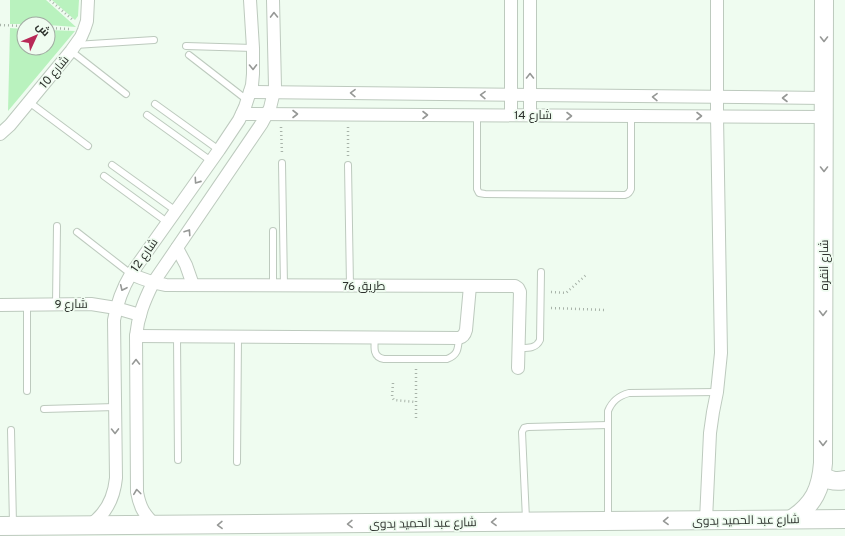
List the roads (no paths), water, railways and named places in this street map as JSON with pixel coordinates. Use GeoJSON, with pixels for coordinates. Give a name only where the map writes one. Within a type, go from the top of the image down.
{"type":"FeatureCollection","features":[{"type":"Feature","properties":{"kind":"main road","name":"شارع انقره"},"geometry":{"type":"LineString","coordinates":[[792,519],[812,501],[822,476],[823,463],[824,0]]}},
{"type":"Feature","properties":{"kind":"main road"},"geometry":{"type":"LineString","coordinates":[[822,476],[832,481],[845,480]]}},
{"type":"Feature","properties":{"kind":"main road","name":"شارع عبد الحميد بدوى"},"geometry":{"type":"LineString","coordinates":[[6,526],[155,526],[845,519]]}},
{"type":"Feature","properties":{"kind":"street","name":"شارع 10"},"geometry":{"type":"LineString","coordinates":[[0,134],[7,128],[73,48],[84,30],[87,21],[88,0]]}},
{"type":"Feature","properties":{"kind":"street","name":"شارع 12"},"geometry":{"type":"LineString","coordinates":[[88,526],[95,522],[106,509],[115,486],[114,320],[116,308],[122,289],[131,274],[211,162],[242,114],[249,96],[253,74],[250,0]]}},
{"type":"Feature","properties":{"kind":"street","name":"شارع 12"},"geometry":{"type":"LineString","coordinates":[[155,526],[145,515],[138,500],[137,492],[136,336],[140,315],[153,283],[267,114],[275,87],[273,0]]}},
{"type":"Feature","properties":{"kind":"street"},"geometry":{"type":"LineString","coordinates":[[510,115],[511,0]]}},
{"type":"Feature","properties":{"kind":"street"},"geometry":{"type":"LineString","coordinates":[[530,0],[530,116]]}},
{"type":"Feature","properties":{"kind":"street"},"geometry":{"type":"LineString","coordinates":[[706,520],[710,433],[717,392],[721,353],[717,116],[717,0]]}},
{"type":"Feature","properties":{"kind":"street","name":"شارع 14"},"geometry":{"type":"LineString","coordinates":[[249,96],[274,93],[824,98]]}},
{"type":"Feature","properties":{"kind":"street","name":"شارع 14"},"geometry":{"type":"LineString","coordinates":[[242,114],[824,117]]}},
{"type":"Feature","properties":{"kind":"street"},"geometry":{"type":"LineString","coordinates":[[177,248],[186,265],[192,285]]}},
{"type":"Feature","properties":{"kind":"street","name":"طريق 76"},"geometry":{"type":"LineString","coordinates":[[131,274],[153,283],[166,285],[513,286],[518,288],[520,292],[518,368]]}},
{"type":"Feature","properties":{"kind":"street"},"geometry":{"type":"LineString","coordinates":[[136,336],[459,338],[465,334],[466,330],[470,286]]}},
{"type":"Feature","properties":{"kind":"street","name":"شارع 9"},"geometry":{"type":"LineString","coordinates":[[0,305],[91,304],[116,308],[140,315]]}},
{"type":"Feature","properties":{"kind":"lane"},"geometry":{"type":"LineString","coordinates":[[73,48],[154,40]]}},
{"type":"Feature","properties":{"kind":"lane"},"geometry":{"type":"LineString","coordinates":[[186,46],[253,48]]}},
{"type":"Feature","properties":{"kind":"lane"},"geometry":{"type":"LineString","coordinates":[[73,48],[126,94]]}},
{"type":"Feature","properties":{"kind":"lane"},"geometry":{"type":"LineString","coordinates":[[189,55],[249,96]]}},
{"type":"Feature","properties":{"kind":"lane"},"geometry":{"type":"LineString","coordinates":[[29,102],[88,146]]}},
{"type":"Feature","properties":{"kind":"lane"},"geometry":{"type":"LineString","coordinates":[[155,104],[219,150]]}},
{"type":"Feature","properties":{"kind":"lane"},"geometry":{"type":"LineString","coordinates":[[147,115],[211,162]]}},
{"type":"Feature","properties":{"kind":"lane"},"geometry":{"type":"LineString","coordinates":[[477,115],[477,189],[481,194],[622,195],[631,191],[631,116]]}},
{"type":"Feature","properties":{"kind":"lane"},"geometry":{"type":"LineString","coordinates":[[279,285],[282,162]]}},
{"type":"Feature","properties":{"kind":"lane"},"geometry":{"type":"LineString","coordinates":[[112,165],[176,211]]}},
{"type":"Feature","properties":{"kind":"lane"},"geometry":{"type":"LineString","coordinates":[[348,165],[350,286]]}},
{"type":"Feature","properties":{"kind":"lane"},"geometry":{"type":"LineString","coordinates":[[104,176],[167,222]]}},
{"type":"Feature","properties":{"kind":"lane"},"geometry":{"type":"LineString","coordinates":[[56,304],[57,226]]}},
{"type":"Feature","properties":{"kind":"lane"},"geometry":{"type":"LineString","coordinates":[[273,231],[279,285]]}},
{"type":"Feature","properties":{"kind":"lane"},"geometry":{"type":"LineString","coordinates":[[78,232],[131,274]]}},
{"type":"Feature","properties":{"kind":"lane"},"geometry":{"type":"LineString","coordinates":[[518,348],[534,347],[539,343],[541,337],[541,272]]}},
{"type":"Feature","properties":{"kind":"lane"},"geometry":{"type":"LineString","coordinates":[[27,304],[27,391]]}},
{"type":"Feature","properties":{"kind":"lane"},"geometry":{"type":"LineString","coordinates":[[177,337],[178,460]]}},
{"type":"Feature","properties":{"kind":"lane"},"geometry":{"type":"LineString","coordinates":[[237,462],[238,337]]}},
{"type":"Feature","properties":{"kind":"lane"},"geometry":{"type":"LineString","coordinates":[[375,338],[376,355],[384,359],[447,359],[456,354],[458,350],[459,338]]}},
{"type":"Feature","properties":{"kind":"lane"},"geometry":{"type":"LineString","coordinates":[[608,521],[608,411],[611,405],[619,396],[629,393],[717,392]]}},
{"type":"Feature","properties":{"kind":"lane"},"geometry":{"type":"LineString","coordinates":[[44,409],[115,407]]}},
{"type":"Feature","properties":{"kind":"lane"},"geometry":{"type":"LineString","coordinates":[[526,522],[522,432],[524,428],[608,425]]}},
{"type":"Feature","properties":{"kind":"lane"},"geometry":{"type":"LineString","coordinates":[[6,526],[11,430]]}}]}
